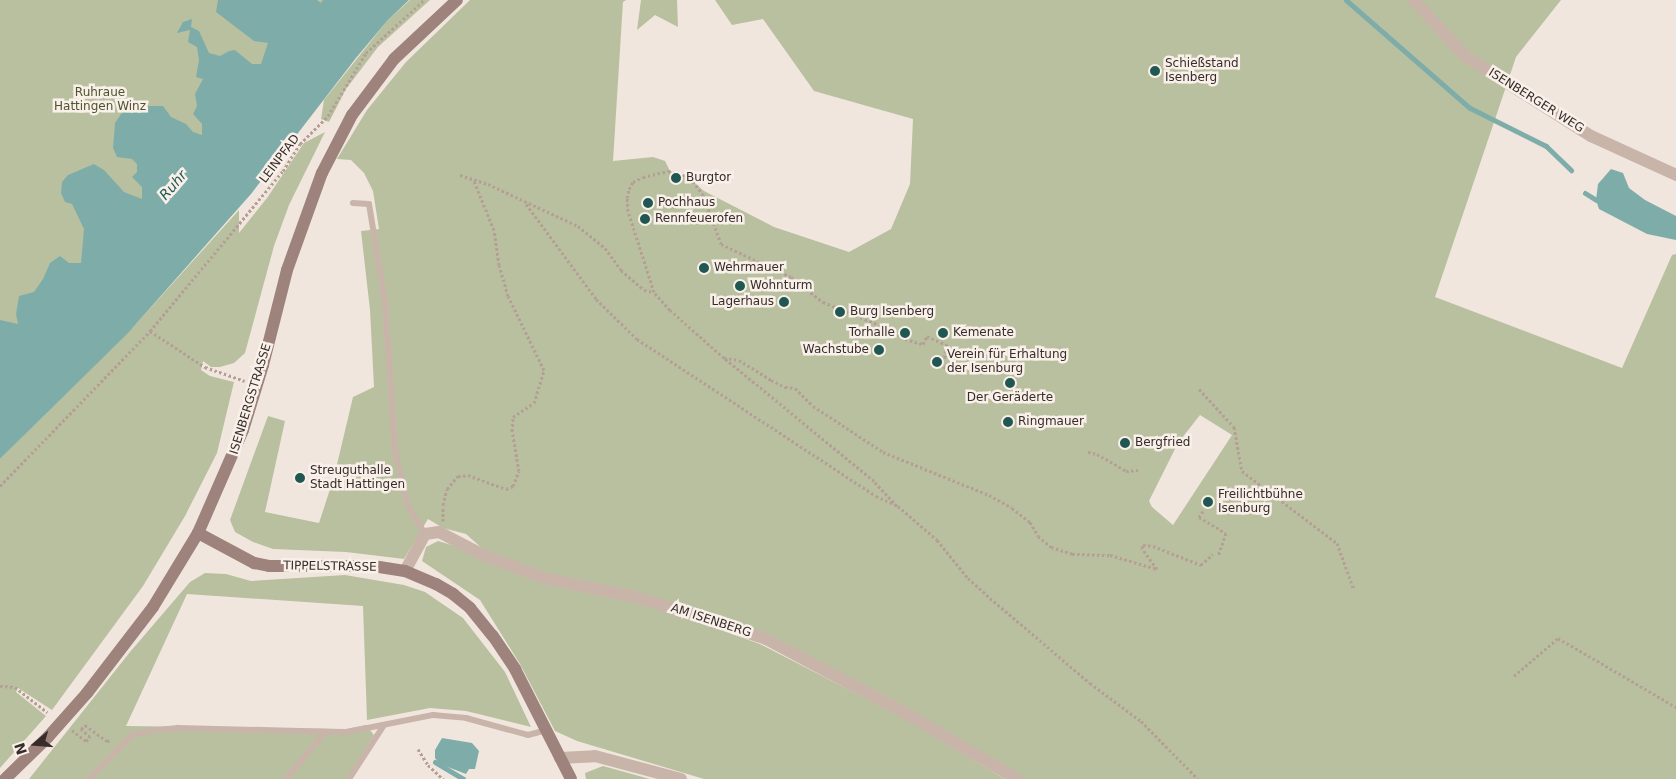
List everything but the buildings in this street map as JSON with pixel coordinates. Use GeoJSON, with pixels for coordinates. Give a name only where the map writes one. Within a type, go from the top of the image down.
{"type":"FeatureCollection","features":[{"type":"Feature","properties":{"kind":"main road","name":"ISENBERGSTRASSE"},"geometry":{"type":"LineString","coordinates":[[4,779],[48,737],[87,693],[153,607],[198,533],[232,458],[257,385],[287,270],[303,221],[322,173],[364,97],[394,59],[457,0]]}},
{"type":"Feature","properties":{"kind":"main road","name":"TIPPELSTRASSE"},"geometry":{"type":"LineString","coordinates":[[198,533],[254,564],[269,566],[373,566],[405,572],[436,584],[470,608],[494,636],[515,669],[571,779]]}},
{"type":"Feature","properties":{"kind":"street","name":"ISENBERGER WEG"},"geometry":{"type":"LineString","coordinates":[[1414,0],[1466,57],[1591,136],[1676,175]]}},
{"type":"Feature","properties":{"kind":"street"},"geometry":{"type":"LineString","coordinates":[[405,572],[425,534],[439,532]]}},
{"type":"Feature","properties":{"kind":"street","name":"AM ISENBERG"},"geometry":{"type":"LineString","coordinates":[[439,532],[483,555],[535,575],[636,597],[766,640],[907,714],[1017,779]]}},
{"type":"Feature","properties":{"kind":"street"},"geometry":{"type":"LineString","coordinates":[[560,758],[595,756],[681,779]]}},
{"type":"Feature","properties":{"kind":"lane"},"geometry":{"type":"LineString","coordinates":[[353,203],[369,204],[385,303],[395,450],[407,504],[425,534]]}},
{"type":"Feature","properties":{"kind":"lane"},"geometry":{"type":"LineString","coordinates":[[89,779],[132,735],[148,731],[178,728],[348,732],[433,715],[466,718],[528,735],[547,730]]}},
{"type":"Feature","properties":{"kind":"lane"},"geometry":{"type":"LineString","coordinates":[[349,779],[384,725]]}},
{"type":"Feature","properties":{"kind":"lane"},"geometry":{"type":"LineString","coordinates":[[286,779],[325,732]]}},
{"type":"Feature","properties":{"kind":"path","name":"LEINPFAD"},"geometry":{"type":"LineString","coordinates":[[0,486],[150,330],[283,171],[300,144],[328,116],[366,53],[424,0]]}},
{"type":"Feature","properties":{"kind":"path"},"geometry":{"type":"LineString","coordinates":[[959,374],[952,360],[944,356],[948,346],[927,336],[923,344],[905,340],[890,329],[823,302],[791,277],[721,244],[703,195],[690,177],[668,170],[633,182],[627,198],[628,211],[645,259],[649,281],[654,292],[670,310],[724,358],[874,481],[898,506],[938,540],[968,578],[1090,683],[1141,721],[1198,779]]}},
{"type":"Feature","properties":{"kind":"path"},"geometry":{"type":"LineString","coordinates":[[460,176],[514,196],[526,204],[578,226],[605,248],[620,270],[644,290],[654,292]]}},
{"type":"Feature","properties":{"kind":"path"},"geometry":{"type":"LineString","coordinates":[[439,532],[443,525],[443,505],[447,489],[458,476],[468,475],[506,490],[513,486],[519,471],[512,431],[513,417],[534,403],[544,370],[508,296],[499,265],[494,230],[474,181]]}},
{"type":"Feature","properties":{"kind":"path"},"geometry":{"type":"LineString","coordinates":[[664,201],[674,207],[707,204]]}},
{"type":"Feature","properties":{"kind":"path"},"geometry":{"type":"LineString","coordinates":[[526,204],[596,299],[638,340],[876,496],[898,506]]}},
{"type":"Feature","properties":{"kind":"path"},"geometry":{"type":"LineString","coordinates":[[150,330],[205,367],[257,385]]}},
{"type":"Feature","properties":{"kind":"path"},"geometry":{"type":"LineString","coordinates":[[724,358],[739,360],[771,380],[795,388],[813,406],[883,452],[947,479],[972,487],[1012,508],[1030,522],[1038,536],[1052,547],[1072,554],[1110,555],[1158,569],[1142,548],[1143,545],[1153,546],[1201,565],[1214,554]]}},
{"type":"Feature","properties":{"kind":"path"},"geometry":{"type":"LineString","coordinates":[[939,364],[952,371],[956,369]]}},
{"type":"Feature","properties":{"kind":"path"},"geometry":{"type":"LineString","coordinates":[[1200,389],[1234,427],[1242,471],[1337,543],[1354,590]]}},
{"type":"Feature","properties":{"kind":"path"},"geometry":{"type":"LineString","coordinates":[[1088,452],[1097,454],[1126,471],[1138,470]]}},
{"type":"Feature","properties":{"kind":"path"},"geometry":{"type":"LineString","coordinates":[[1203,511],[1200,517],[1227,535],[1218,556]]}},
{"type":"Feature","properties":{"kind":"path"},"geometry":{"type":"LineString","coordinates":[[1514,676],[1558,638],[1676,707]]}},
{"type":"Feature","properties":{"kind":"path"},"geometry":{"type":"LineString","coordinates":[[0,686],[15,687],[47,712]]}},
{"type":"Feature","properties":{"kind":"path"},"geometry":{"type":"LineString","coordinates":[[72,729],[86,741],[90,737],[81,729],[85,725],[107,741],[132,735]]}},
{"type":"Feature","properties":{"kind":"path"},"geometry":{"type":"LineString","coordinates":[[418,749],[428,765],[443,779]]}},
{"type":"Feature","properties":{"kind":"green space","name":"Ruhraue Hattingen Winz"},"geometry":{"type":"Polygon","coordinates":[[[0,0],[332,0],[101,246],[0,343],[0,0]]]}},
{"type":"Feature","properties":{"kind":"green space"},"geometry":{"type":"Polygon","coordinates":[[[410,0],[430,0],[378,47],[346,89],[329,122],[321,119],[324,100],[387,21],[410,0]]]}},
{"type":"Feature","properties":{"kind":"green space"},"geometry":{"type":"Polygon","coordinates":[[[470,0],[626,0],[623,2],[613,161],[653,157],[665,161],[670,171],[689,178],[704,191],[774,227],[849,252],[891,229],[910,184],[913,119],[814,91],[763,19],[732,25],[715,0],[1561,0],[1516,57],[1435,297],[1622,368],[1672,255],[1676,254],[1676,779],[1023,779],[766,635],[543,573],[485,551],[466,534],[443,528],[428,519],[404,559],[346,552],[273,549],[253,542],[235,532],[230,520],[268,416],[285,421],[265,512],[319,523],[334,477],[353,397],[374,387],[370,310],[361,231],[379,229],[373,191],[364,173],[351,160],[337,159],[367,110],[406,62],[470,0]],[[1200,415],[1178,443],[1149,501],[1152,507],[1173,525],[1232,435],[1200,415]]]}},
{"type":"Feature","properties":{"kind":"green space"},"geometry":{"type":"Polygon","coordinates":[[[641,0],[677,0],[678,27],[655,15],[637,30],[641,0]]]}},
{"type":"Feature","properties":{"kind":"green space"},"geometry":{"type":"Polygon","coordinates":[[[325,132],[289,205],[274,246],[245,353],[234,363],[220,367],[211,367],[203,361],[201,370],[210,376],[234,382],[217,453],[185,516],[143,586],[52,710],[18,688],[16,692],[46,716],[0,768],[0,459],[134,326],[239,210],[239,233],[267,198],[304,143],[325,132]]]}},
{"type":"Feature","properties":{"kind":"green space"},"geometry":{"type":"Polygon","coordinates":[[[438,541],[636,600],[760,644],[904,718],[1005,779],[704,779],[577,741],[555,731],[520,664],[480,600],[422,561],[426,547],[438,541]]]}},
{"type":"Feature","properties":{"kind":"green space"},"geometry":{"type":"Polygon","coordinates":[[[205,573],[226,574],[251,581],[345,575],[404,585],[425,592],[463,618],[505,672],[531,727],[466,711],[430,708],[367,720],[363,606],[187,594],[126,726],[346,729],[366,725],[374,735],[347,779],[29,779],[130,652],[190,582],[205,573]]]}},
{"type":"Feature","properties":{"kind":"green space"},"geometry":{"type":"Polygon","coordinates":[[[603,766],[650,779],[586,779],[585,773],[603,766]]]}},
{"type":"Feature","properties":{"kind":"water","name":"Ruhr"},"geometry":{"type":"Polygon","coordinates":[[[218,0],[317,0],[321,3],[323,0],[409,0],[387,21],[356,58],[251,194],[128,333],[0,459],[0,320],[18,324],[16,314],[19,296],[34,292],[43,279],[50,263],[60,256],[69,263],[81,263],[84,229],[72,204],[65,202],[61,193],[62,182],[68,175],[94,164],[104,170],[124,192],[142,199],[142,187],[132,177],[137,172],[137,164],[132,159],[117,157],[113,148],[115,123],[121,114],[132,106],[163,106],[171,117],[186,124],[193,132],[202,135],[202,124],[193,114],[197,106],[195,94],[203,79],[196,77],[199,60],[197,47],[188,42],[190,30],[177,33],[183,22],[192,19],[191,27],[199,31],[209,53],[220,56],[235,50],[252,64],[261,64],[268,43],[254,41],[216,12],[218,0]]]}},
{"type":"Feature","properties":{"kind":"water"},"geometry":{"type":"Polygon","coordinates":[[[1611,169],[1623,173],[1629,188],[1645,200],[1676,216],[1676,240],[1647,234],[1599,209],[1596,200],[1598,184],[1611,169]]]}},
{"type":"Feature","properties":{"kind":"water"},"geometry":{"type":"Polygon","coordinates":[[[442,738],[472,743],[479,751],[475,769],[469,769],[466,774],[440,764],[435,758],[435,750],[442,738]]]}},
{"type":"Feature","properties":{"kind":"waterway"},"geometry":{"type":"LineString","coordinates":[[1346,0],[1470,108],[1546,146],[1571,170]]}},
{"type":"Feature","properties":{"kind":"waterway"},"geometry":{"type":"LineString","coordinates":[[1585,193],[1596,200]]}},
{"type":"Feature","properties":{"kind":"waterway"},"geometry":{"type":"LineString","coordinates":[[435,762],[463,779]]}},
{"type":"Feature","properties":{"kind":"place","name":"Schießstand Isenberg"},"geometry":{"type":"Point","coordinates":[1155,71]}},
{"type":"Feature","properties":{"kind":"place","name":"Burgtor"},"geometry":{"type":"Point","coordinates":[676,178]}},
{"type":"Feature","properties":{"kind":"place","name":"Pochhaus"},"geometry":{"type":"Point","coordinates":[648,203]}},
{"type":"Feature","properties":{"kind":"place","name":"Rennfeuerofen"},"geometry":{"type":"Point","coordinates":[645,219]}},
{"type":"Feature","properties":{"kind":"place","name":"Wehrmauer"},"geometry":{"type":"Point","coordinates":[704,268]}},
{"type":"Feature","properties":{"kind":"place","name":"Wohnturm"},"geometry":{"type":"Point","coordinates":[740,286]}},
{"type":"Feature","properties":{"kind":"place","name":"Lagerhaus"},"geometry":{"type":"Point","coordinates":[784,302]}},
{"type":"Feature","properties":{"kind":"place","name":"Burg Isenberg"},"geometry":{"type":"Point","coordinates":[840,312]}},
{"type":"Feature","properties":{"kind":"place","name":"Torhalle"},"geometry":{"type":"Point","coordinates":[905,333]}},
{"type":"Feature","properties":{"kind":"place","name":"Kemenate"},"geometry":{"type":"Point","coordinates":[943,333]}},
{"type":"Feature","properties":{"kind":"place","name":"Wachstube"},"geometry":{"type":"Point","coordinates":[879,350]}},
{"type":"Feature","properties":{"kind":"place","name":"Verein für Erhaltung der Isenburg"},"geometry":{"type":"Point","coordinates":[937,362]}},
{"type":"Feature","properties":{"kind":"place","name":"Der Geräderte"},"geometry":{"type":"Point","coordinates":[1010,383]}},
{"type":"Feature","properties":{"kind":"place","name":"Ringmauer"},"geometry":{"type":"Point","coordinates":[1008,422]}},
{"type":"Feature","properties":{"kind":"place","name":"Bergfried"},"geometry":{"type":"Point","coordinates":[1125,443]}},
{"type":"Feature","properties":{"kind":"place","name":"Streuguthalle Stadt Hattingen"},"geometry":{"type":"Point","coordinates":[300,478]}},
{"type":"Feature","properties":{"kind":"place","name":"Freilichtbühne Isenburg"},"geometry":{"type":"Point","coordinates":[1208,502]}}]}
